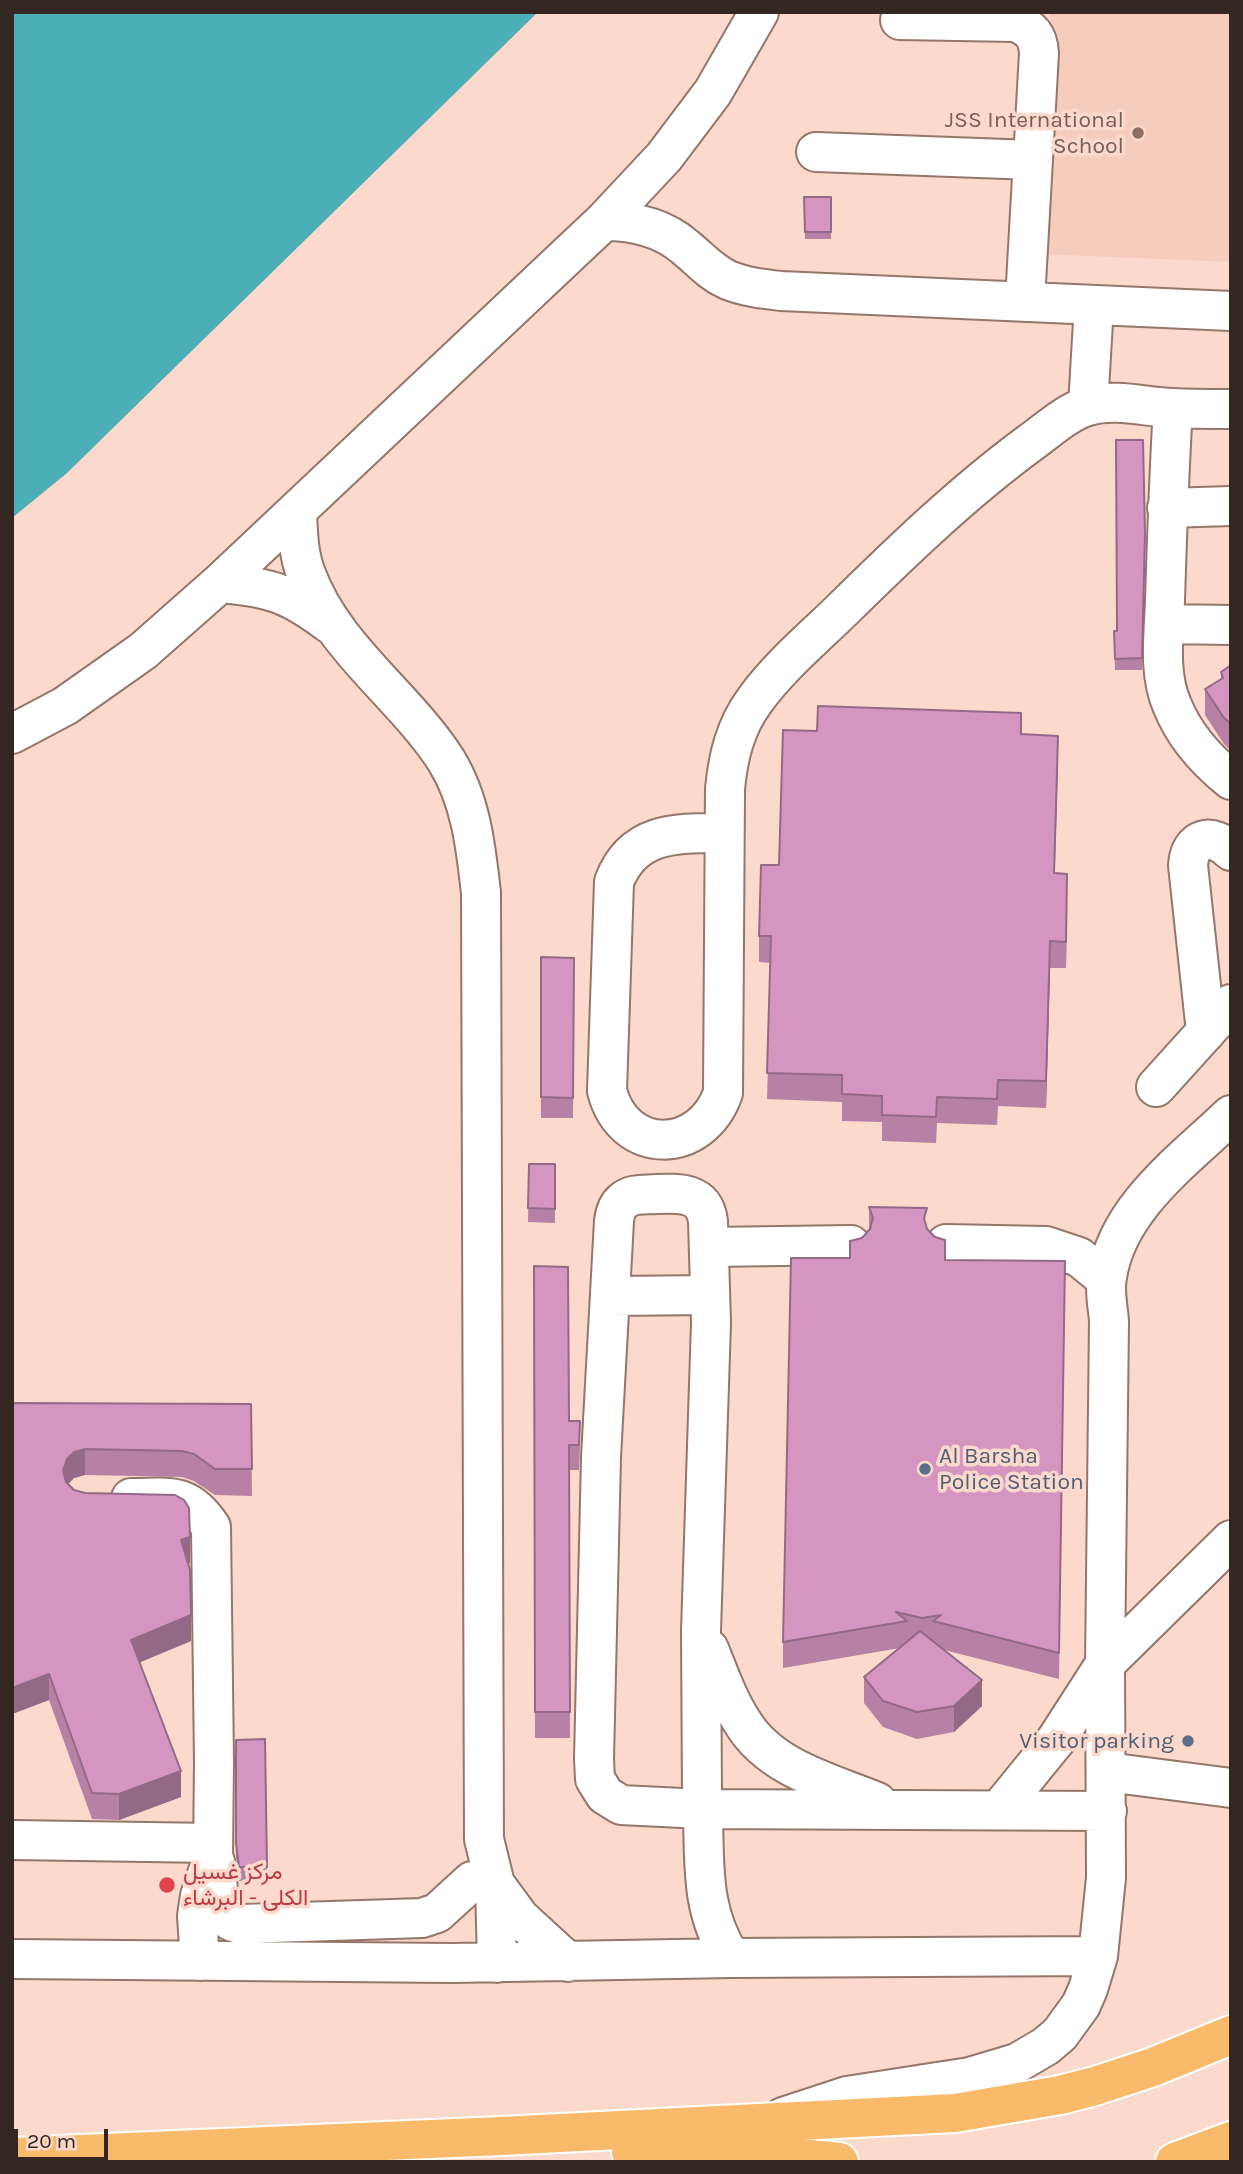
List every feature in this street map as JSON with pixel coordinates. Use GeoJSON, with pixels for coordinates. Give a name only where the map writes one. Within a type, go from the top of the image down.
{"type":"FeatureCollection","features":[{"type":"Feature","properties":{"kind":"highway"},"geometry":{"type":"LineString","coordinates":[[12,2157],[955,2113],[1047,2098],[1095,2086],[1153,2067],[1231,2035]]}},
{"type":"Feature","properties":{"kind":"highway"},"geometry":{"type":"LineString","coordinates":[[501,2136],[536,2144],[608,2151],[746,2154],[839,2162]]}},
{"type":"Feature","properties":{"kind":"highway"},"geometry":{"type":"LineString","coordinates":[[1175,2162],[1231,2141]]}},
{"type":"Feature","properties":{"kind":"street"},"geometry":{"type":"LineString","coordinates":[[12,734],[65,706],[143,651],[220,583],[604,221],[664,157],[713,92],[759,12]]}},
{"type":"Feature","properties":{"kind":"street"},"geometry":{"type":"LineString","coordinates":[[900,20],[1015,22],[1032,32],[1036,38],[1039,53],[1025,301]]}},
{"type":"Feature","properties":{"kind":"street"},"geometry":{"type":"LineString","coordinates":[[816,152],[1033,160]]}},
{"type":"Feature","properties":{"kind":"street"},"geometry":{"type":"LineString","coordinates":[[664,157],[666,204],[685,246],[705,267],[728,280],[754,288],[1231,311]]}},
{"type":"Feature","properties":{"kind":"street"},"geometry":{"type":"LineString","coordinates":[[604,221],[638,224],[685,246]]}},
{"type":"Feature","properties":{"kind":"street"},"geometry":{"type":"LineString","coordinates":[[1088,405],[1094,305]]}},
{"type":"Feature","properties":{"kind":"street"},"geometry":{"type":"LineString","coordinates":[[723,833],[681,833],[653,839],[631,854],[618,871],[614,882],[607,1091],[610,1102],[622,1121],[639,1134],[650,1138],[671,1140],[692,1133],[716,1110],[723,1093],[723,833],[727,764],[742,720],[773,679],[869,583],[974,488],[1042,434],[1088,405],[1117,403],[1231,409]]}},
{"type":"Feature","properties":{"kind":"street"},"geometry":{"type":"LineString","coordinates":[[1173,408],[1167,509],[1165,674],[1171,704],[1180,722],[1202,753],[1231,780]]}},
{"type":"Feature","properties":{"kind":"street"},"geometry":{"type":"LineString","coordinates":[[1167,509],[1231,506]]}},
{"type":"Feature","properties":{"kind":"street"},"geometry":{"type":"LineString","coordinates":[[297,511],[298,540],[305,572],[319,602],[335,628],[416,720],[447,762],[466,805],[475,842],[481,907],[483,1882],[498,1963]]}},
{"type":"Feature","properties":{"kind":"street"},"geometry":{"type":"LineString","coordinates":[[220,583],[252,586],[284,594],[335,628]]}},
{"type":"Feature","properties":{"kind":"street"},"geometry":{"type":"LineString","coordinates":[[1165,624],[1231,625]]}},
{"type":"Feature","properties":{"kind":"street"},"geometry":{"type":"LineString","coordinates":[[1156,1087],[1218,1018],[1188,864],[1189,854],[1195,845],[1214,839],[1231,851]]}},
{"type":"Feature","properties":{"kind":"street"},"geometry":{"type":"LineString","coordinates":[[774,2121],[847,2096],[970,2077],[1031,2056],[1046,2046],[1071,2020],[1088,1989],[1098,1956],[1106,1878],[1105,1664],[1109,1321],[1106,1279],[1115,1248],[1129,1220],[1149,1195],[1231,1115]]}},
{"type":"Feature","properties":{"kind":"street"},"geometry":{"type":"LineString","coordinates":[[731,1958],[713,1925],[705,1889],[703,1809],[701,1631],[710,1295],[707,1214],[694,1198],[681,1194],[638,1195],[626,1198],[618,1207],[614,1221],[601,1457],[595,1779],[605,1796],[621,1805],[703,1809],[1107,1811]]}},
{"type":"Feature","properties":{"kind":"street"},"geometry":{"type":"LineString","coordinates":[[946,1244],[1046,1246],[1079,1257],[1106,1279]]}},
{"type":"Feature","properties":{"kind":"street"},"geometry":{"type":"LineString","coordinates":[[710,1247],[851,1245]]}},
{"type":"Feature","properties":{"kind":"street"},"geometry":{"type":"LineString","coordinates":[[610,1296],[710,1295]]}},
{"type":"Feature","properties":{"kind":"street"},"geometry":{"type":"LineString","coordinates":[[98,1497],[182,1499],[199,1510],[211,1527],[213,1849],[220,1909],[229,1920],[242,1924],[422,1918],[438,1913],[483,1882]]}},
{"type":"Feature","properties":{"kind":"street"},"geometry":{"type":"LineString","coordinates":[[999,1810],[1056,1740],[1105,1664],[1231,1540]]}},
{"type":"Feature","properties":{"kind":"street"},"geometry":{"type":"LineString","coordinates":[[701,1631],[743,1725],[767,1751],[794,1768],[892,1809]]}},
{"type":"Feature","properties":{"kind":"street"},"geometry":{"type":"LineString","coordinates":[[1107,1773],[1231,1788]]}},
{"type":"Feature","properties":{"kind":"street"},"geometry":{"type":"LineString","coordinates":[[12,1840],[213,1849]]}},
{"type":"Feature","properties":{"kind":"street"},"geometry":{"type":"LineString","coordinates":[[200,1961],[197,1916],[213,1849]]}},
{"type":"Feature","properties":{"kind":"street"},"geometry":{"type":"LineString","coordinates":[[483,1882],[568,1962]]}},
{"type":"Feature","properties":{"kind":"street"},"geometry":{"type":"LineString","coordinates":[[452,1963],[483,1882]]}},
{"type":"Feature","properties":{"kind":"street"},"geometry":{"type":"LineString","coordinates":[[679,1959],[695,1925],[705,1889]]}},
{"type":"Feature","properties":{"kind":"street"},"geometry":{"type":"LineString","coordinates":[[12,1959],[498,1963],[731,1958],[1098,1956]]}},
{"type":"Feature","properties":{"kind":"shaded area","name":"JSS International School"},"geometry":{"type":"Polygon","coordinates":[[[1050,12],[1231,12],[1231,262],[1039,254],[1050,12]]]}},
{"type":"Feature","properties":{"kind":"water"},"geometry":{"type":"Polygon","coordinates":[[[12,12],[538,12],[67,473],[12,518],[12,12]]]}},
{"type":"Feature","properties":{"kind":"building"},"geometry":{"type":"Polygon","coordinates":[[[804,197],[831,197],[831,232],[805,232],[804,197]]]}},
{"type":"Feature","properties":{"kind":"building"},"geometry":{"type":"Polygon","coordinates":[[[1116,440],[1143,440],[1145,533],[1142,658],[1115,659],[1116,440]]]}},
{"type":"Feature","properties":{"kind":"building"},"geometry":{"type":"Polygon","coordinates":[[[1231,665],[1231,724],[1205,689],[1223,678],[1221,672],[1231,665]]]}},
{"type":"Feature","properties":{"kind":"building"},"geometry":{"type":"Polygon","coordinates":[[[818,706],[1021,713],[1021,734],[1058,736],[1054,873],[1067,874],[1066,942],[1050,941],[1046,1081],[998,1080],[997,1099],[937,1097],[936,1117],[882,1115],[882,1096],[842,1094],[842,1075],[767,1073],[771,936],[759,936],[761,865],[779,865],[783,730],[817,731],[818,706]]]}},
{"type":"Feature","properties":{"kind":"building"},"geometry":{"type":"Polygon","coordinates":[[[541,957],[574,958],[573,1098],[541,1097],[541,957]]]}},
{"type":"Feature","properties":{"kind":"building"},"geometry":{"type":"Polygon","coordinates":[[[529,1164],[555,1164],[555,1209],[528,1208],[529,1164]]]}},
{"type":"Feature","properties":{"kind":"building","name":"Al Barsha Police Station"},"geometry":{"type":"Polygon","coordinates":[[[869,1207],[927,1208],[924,1218],[927,1229],[935,1237],[945,1240],[945,1260],[1065,1261],[1059,1653],[933,1621],[941,1615],[922,1618],[896,1612],[907,1621],[783,1642],[791,1258],[850,1258],[850,1241],[862,1238],[870,1229],[873,1218],[869,1207]]]}},
{"type":"Feature","properties":{"kind":"building"},"geometry":{"type":"Polygon","coordinates":[[[534,1266],[568,1267],[569,1421],[580,1421],[579,1445],[569,1445],[570,1712],[535,1712],[534,1266]]]}},
{"type":"Feature","properties":{"kind":"building"},"geometry":{"type":"Polygon","coordinates":[[[12,1403],[251,1404],[252,1469],[215,1469],[194,1454],[182,1451],[85,1449],[74,1452],[67,1459],[63,1470],[66,1482],[74,1490],[85,1493],[175,1495],[184,1500],[189,1508],[190,1537],[181,1540],[190,1570],[191,1615],[131,1640],[181,1771],[119,1794],[92,1793],[49,1674],[12,1688],[12,1403]]]}},
{"type":"Feature","properties":{"kind":"building"},"geometry":{"type":"Polygon","coordinates":[[[920,1631],[982,1680],[954,1706],[917,1712],[883,1701],[864,1677],[920,1631]]]}},
{"type":"Feature","properties":{"kind":"building"},"geometry":{"type":"Polygon","coordinates":[[[265,1739],[267,1867],[239,1867],[236,1844],[236,1740],[265,1739]]]}},
{"type":"Feature","properties":{"kind":"place","name":"JSS International School"},"geometry":{"type":"Point","coordinates":[1138,133]}},
{"type":"Feature","properties":{"kind":"place","name":"Al Barsha Police Station"},"geometry":{"type":"Point","coordinates":[925,1469]}},
{"type":"Feature","properties":{"kind":"place","name":"Visitor parking"},"geometry":{"type":"Point","coordinates":[1188,1741]}},
{"type":"Feature","properties":{"kind":"place","name":"مركز غسيل الكلى - البرشاء"},"geometry":{"type":"Point","coordinates":[167,1885]}}]}
